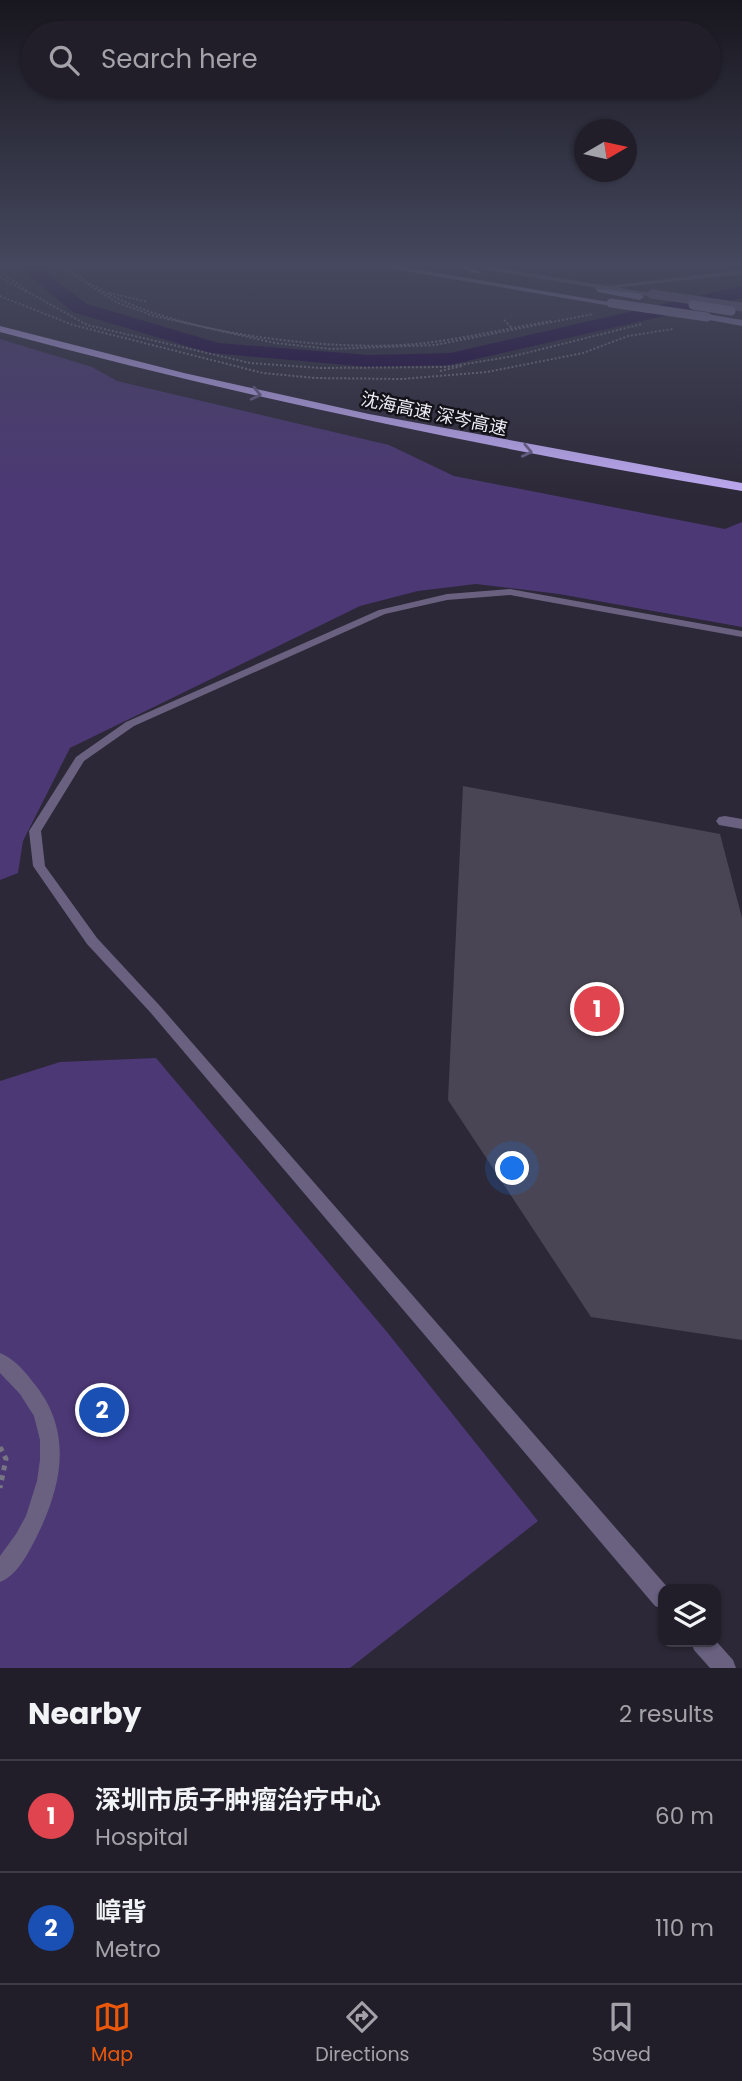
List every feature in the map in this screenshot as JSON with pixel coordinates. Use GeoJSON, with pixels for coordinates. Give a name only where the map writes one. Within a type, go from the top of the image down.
{"type":"FeatureCollection","features":[{"type":"Feature","properties":{"kind":"highway","name":"沈海高速 深岑高速"},"geometry":{"type":"LineString","coordinates":[[50,343],[126,364],[295,403],[545,455],[742,487]]}},
{"type":"Feature","properties":{"kind":"highway","name":"沈海高速 深岑高速"},"geometry":{"type":"LineString","coordinates":[[101,343],[312,394],[531,439],[702,466]]}},
{"type":"Feature","properties":{"kind":"lane"},"geometry":{"type":"LineString","coordinates":[[658,1592],[164,1020],[92,941],[39,866],[35,831],[80,759],[130,724],[382,612],[447,597],[510,592],[742,634]]}},
{"type":"Feature","properties":{"kind":"lane"},"geometry":{"type":"LineString","coordinates":[[0,1362],[23,1381],[46,1422],[50,1470],[36,1521],[16,1556],[0,1572]]}},
{"type":"Feature","properties":{"kind":"lane"},"geometry":{"type":"LineString","coordinates":[[706,1647],[725,1668]]}},
{"type":"Feature","properties":{"kind":"path"},"geometry":{"type":"LineString","coordinates":[[144,343],[263,373],[349,380],[487,372],[583,353],[610,343]]}},
{"type":"Feature","properties":{"kind":"path"},"geometry":{"type":"LineString","coordinates":[[164,343],[250,363],[367,369],[460,365],[567,343]]}},
{"type":"Feature","properties":{"kind":"path"},"geometry":{"type":"LineString","coordinates":[[274,343],[331,349],[397,349],[446,343]]}},
{"type":"Feature","properties":{"kind":"path"},"geometry":{"type":"LineString","coordinates":[[343,343],[415,343]]}},
{"type":"Feature","properties":{"kind":"path"},"geometry":{"type":"LineString","coordinates":[[443,375],[440,371],[464,367],[460,365]]}},
{"type":"Feature","properties":{"kind":"path"},"geometry":{"type":"LineString","coordinates":[[0,1447],[6,1459],[0,1488]]}},
{"type":"Feature","properties":{"kind":"shaded area"},"geometry":{"type":"Polygon","coordinates":[[[0,343],[13,343],[92,367],[117,381],[389,445],[454,476],[725,529],[742,522],[742,627],[559,594],[476,584],[418,591],[360,606],[70,748],[23,841],[18,873],[0,880],[0,343]]]}},
{"type":"Feature","properties":{"kind":"shaded area"},"geometry":{"type":"Polygon","coordinates":[[[156,1058],[387,1332],[538,1521],[350,1668],[0,1668],[0,1081],[60,1062],[156,1058]]]}},
{"type":"Feature","properties":{"kind":"building"},"geometry":{"type":"Polygon","coordinates":[[[463,786],[720,834],[742,918],[742,1340],[591,1317],[448,1100],[463,786]]]}},
{"type":"Feature","properties":{"kind":"waterway"},"geometry":{"type":"LineString","coordinates":[[196,343],[217,349],[369,361],[450,359],[520,343]]}},
{"type":"Feature","properties":{"kind":"place","name":"深圳市质子肿瘤治疗中心"},"geometry":{"type":"Point","coordinates":[597,1009]}},
{"type":"Feature","properties":{"kind":"place","name":"嶂背"},"geometry":{"type":"Point","coordinates":[102,1410]}}]}
